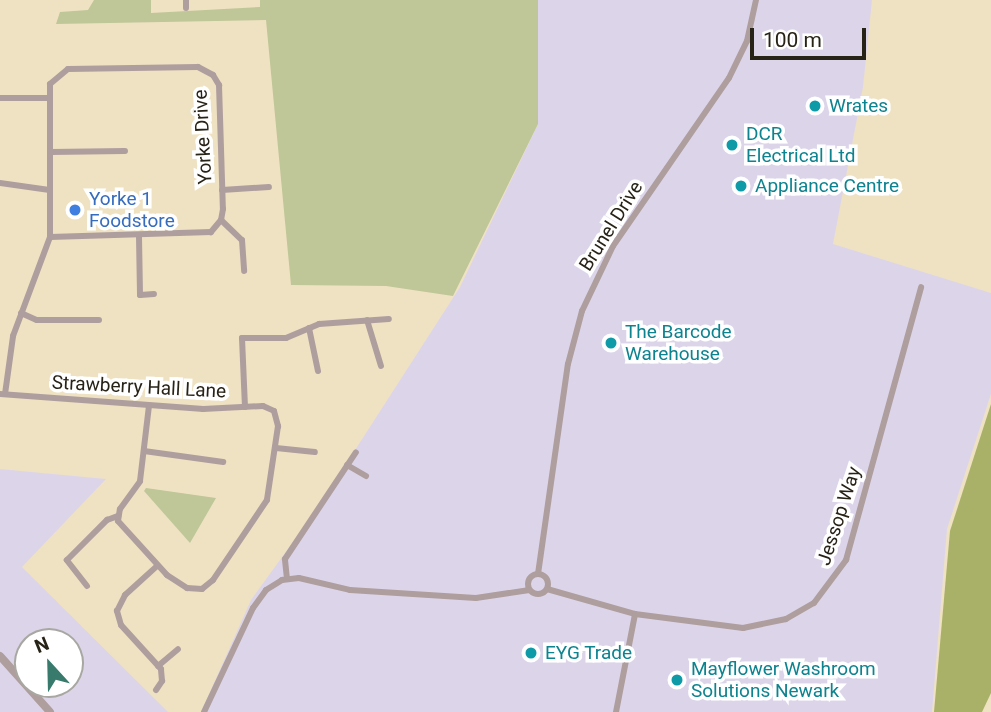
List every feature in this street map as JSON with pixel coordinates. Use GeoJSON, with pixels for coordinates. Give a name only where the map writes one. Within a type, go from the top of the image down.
{"type":"FeatureCollection","features":[{"type":"Feature","properties":{"kind":"street","name":"Brunel Drive"},"geometry":{"type":"LineString","coordinates":[[538,574],[569,356],[579,318],[613,246],[729,78],[747,41],[757,0]]}},
{"type":"Feature","properties":{"kind":"street","name":"Yorke Drive"},"geometry":{"type":"LineString","coordinates":[[50,98],[50,84],[68,69],[198,67],[213,75],[219,85],[221,220]]}},
{"type":"Feature","properties":{"kind":"street"},"geometry":{"type":"LineString","coordinates":[[0,98],[50,98],[51,152],[50,237],[13,336],[2,394]]}},
{"type":"Feature","properties":{"kind":"street"},"geometry":{"type":"LineString","coordinates":[[51,152],[125,151]]}},
{"type":"Feature","properties":{"kind":"street"},"geometry":{"type":"LineString","coordinates":[[0,183],[50,190]]}},
{"type":"Feature","properties":{"kind":"street"},"geometry":{"type":"LineString","coordinates":[[222,190],[269,187]]}},
{"type":"Feature","properties":{"kind":"street"},"geometry":{"type":"LineString","coordinates":[[50,237],[139,237],[211,232],[221,220],[242,240],[244,271]]}},
{"type":"Feature","properties":{"kind":"street"},"geometry":{"type":"LineString","coordinates":[[139,237],[141,295],[154,294]]}},
{"type":"Feature","properties":{"kind":"street","name":"Jessop Way"},"geometry":{"type":"LineString","coordinates":[[547,589],[635,614],[756,626],[796,615],[825,592],[851,543],[921,287]]}},
{"type":"Feature","properties":{"kind":"street"},"geometry":{"type":"LineString","coordinates":[[21,313],[37,320],[99,320]]}},
{"type":"Feature","properties":{"kind":"street"},"geometry":{"type":"LineString","coordinates":[[246,407],[242,338],[286,338],[309,328],[389,319]]}},
{"type":"Feature","properties":{"kind":"street"},"geometry":{"type":"LineString","coordinates":[[367,320],[381,366]]}},
{"type":"Feature","properties":{"kind":"street"},"geometry":{"type":"LineString","coordinates":[[309,328],[318,371]]}},
{"type":"Feature","properties":{"kind":"street","name":"Strawberry Hall Lane"},"geometry":{"type":"LineString","coordinates":[[2,394],[149,406],[246,407],[274,411],[276,448]]}},
{"type":"Feature","properties":{"kind":"street"},"geometry":{"type":"LineString","coordinates":[[87,586],[67,560],[107,520],[118,516],[140,481],[149,406]]}},
{"type":"Feature","properties":{"kind":"street"},"geometry":{"type":"LineString","coordinates":[[118,516],[122,528],[157,566],[187,588],[202,589],[210,584],[267,500],[276,448],[314,452]]}},
{"type":"Feature","properties":{"kind":"street"},"geometry":{"type":"LineString","coordinates":[[144,451],[223,462]]}},
{"type":"Feature","properties":{"kind":"street"},"geometry":{"type":"LineString","coordinates":[[287,579],[285,559],[356,452]]}},
{"type":"Feature","properties":{"kind":"street"},"geometry":{"type":"LineString","coordinates":[[347,465],[366,476]]}},
{"type":"Feature","properties":{"kind":"street"},"geometry":{"type":"LineString","coordinates":[[156,690],[162,681],[158,666],[121,625],[117,611],[125,595],[157,566]]}},
{"type":"Feature","properties":{"kind":"street"},"geometry":{"type":"LineString","coordinates":[[204,712],[257,602],[270,586],[287,579],[306,578],[358,590],[476,598],[529,590],[538,594],[547,589],[548,581],[538,574],[529,578],[529,590]]}},
{"type":"Feature","properties":{"kind":"street"},"geometry":{"type":"LineString","coordinates":[[616,712],[635,614]]}},
{"type":"Feature","properties":{"kind":"street"},"geometry":{"type":"LineString","coordinates":[[158,666],[178,649]]}},
{"type":"Feature","properties":{"kind":"street"},"geometry":{"type":"LineString","coordinates":[[0,656],[50,712]]}},
{"type":"Feature","properties":{"kind":"shaded area"},"geometry":{"type":"Polygon","coordinates":[[[538,0],[872,0],[863,87],[833,244],[991,293],[991,394],[947,529],[932,712],[201,712],[251,600],[319,506],[460,287],[538,124],[538,0]]]}},
{"type":"Feature","properties":{"kind":"shaded area"},"geometry":{"type":"Polygon","coordinates":[[[0,469],[106,479],[22,567],[83,628],[14,628],[14,698],[84,698],[84,629],[168,712],[0,712],[0,469]]]}},
{"type":"Feature","properties":{"kind":"green space"},"geometry":{"type":"Polygon","coordinates":[[[94,0],[151,0],[151,13],[260,7],[260,0],[538,0],[538,124],[453,296],[386,286],[291,285],[266,20],[56,24],[60,12],[88,10],[94,0]]]}},
{"type":"Feature","properties":{"kind":"green space"},"geometry":{"type":"Polygon","coordinates":[[[991,404],[991,693],[982,712],[934,712],[950,531],[991,404]]]}},
{"type":"Feature","properties":{"kind":"green space"},"geometry":{"type":"Polygon","coordinates":[[[146,488],[216,498],[190,543],[144,491],[146,488]]]}},
{"type":"Feature","properties":{"kind":"place","name":"Wrates"},"geometry":{"type":"Point","coordinates":[815,106]}},
{"type":"Feature","properties":{"kind":"place","name":"DCR Electrical Ltd"},"geometry":{"type":"Point","coordinates":[732,145]}},
{"type":"Feature","properties":{"kind":"place","name":"Appliance Centre"},"geometry":{"type":"Point","coordinates":[741,186]}},
{"type":"Feature","properties":{"kind":"place","name":"Yorke 1 Foodstore"},"geometry":{"type":"Point","coordinates":[75,210]}},
{"type":"Feature","properties":{"kind":"place","name":"The Barcode Warehouse"},"geometry":{"type":"Point","coordinates":[611,343]}},
{"type":"Feature","properties":{"kind":"place","name":"EYG Trade"},"geometry":{"type":"Point","coordinates":[531,653]}},
{"type":"Feature","properties":{"kind":"place","name":"Mayflower Washroom Solutions Newark"},"geometry":{"type":"Point","coordinates":[677,680]}}]}
